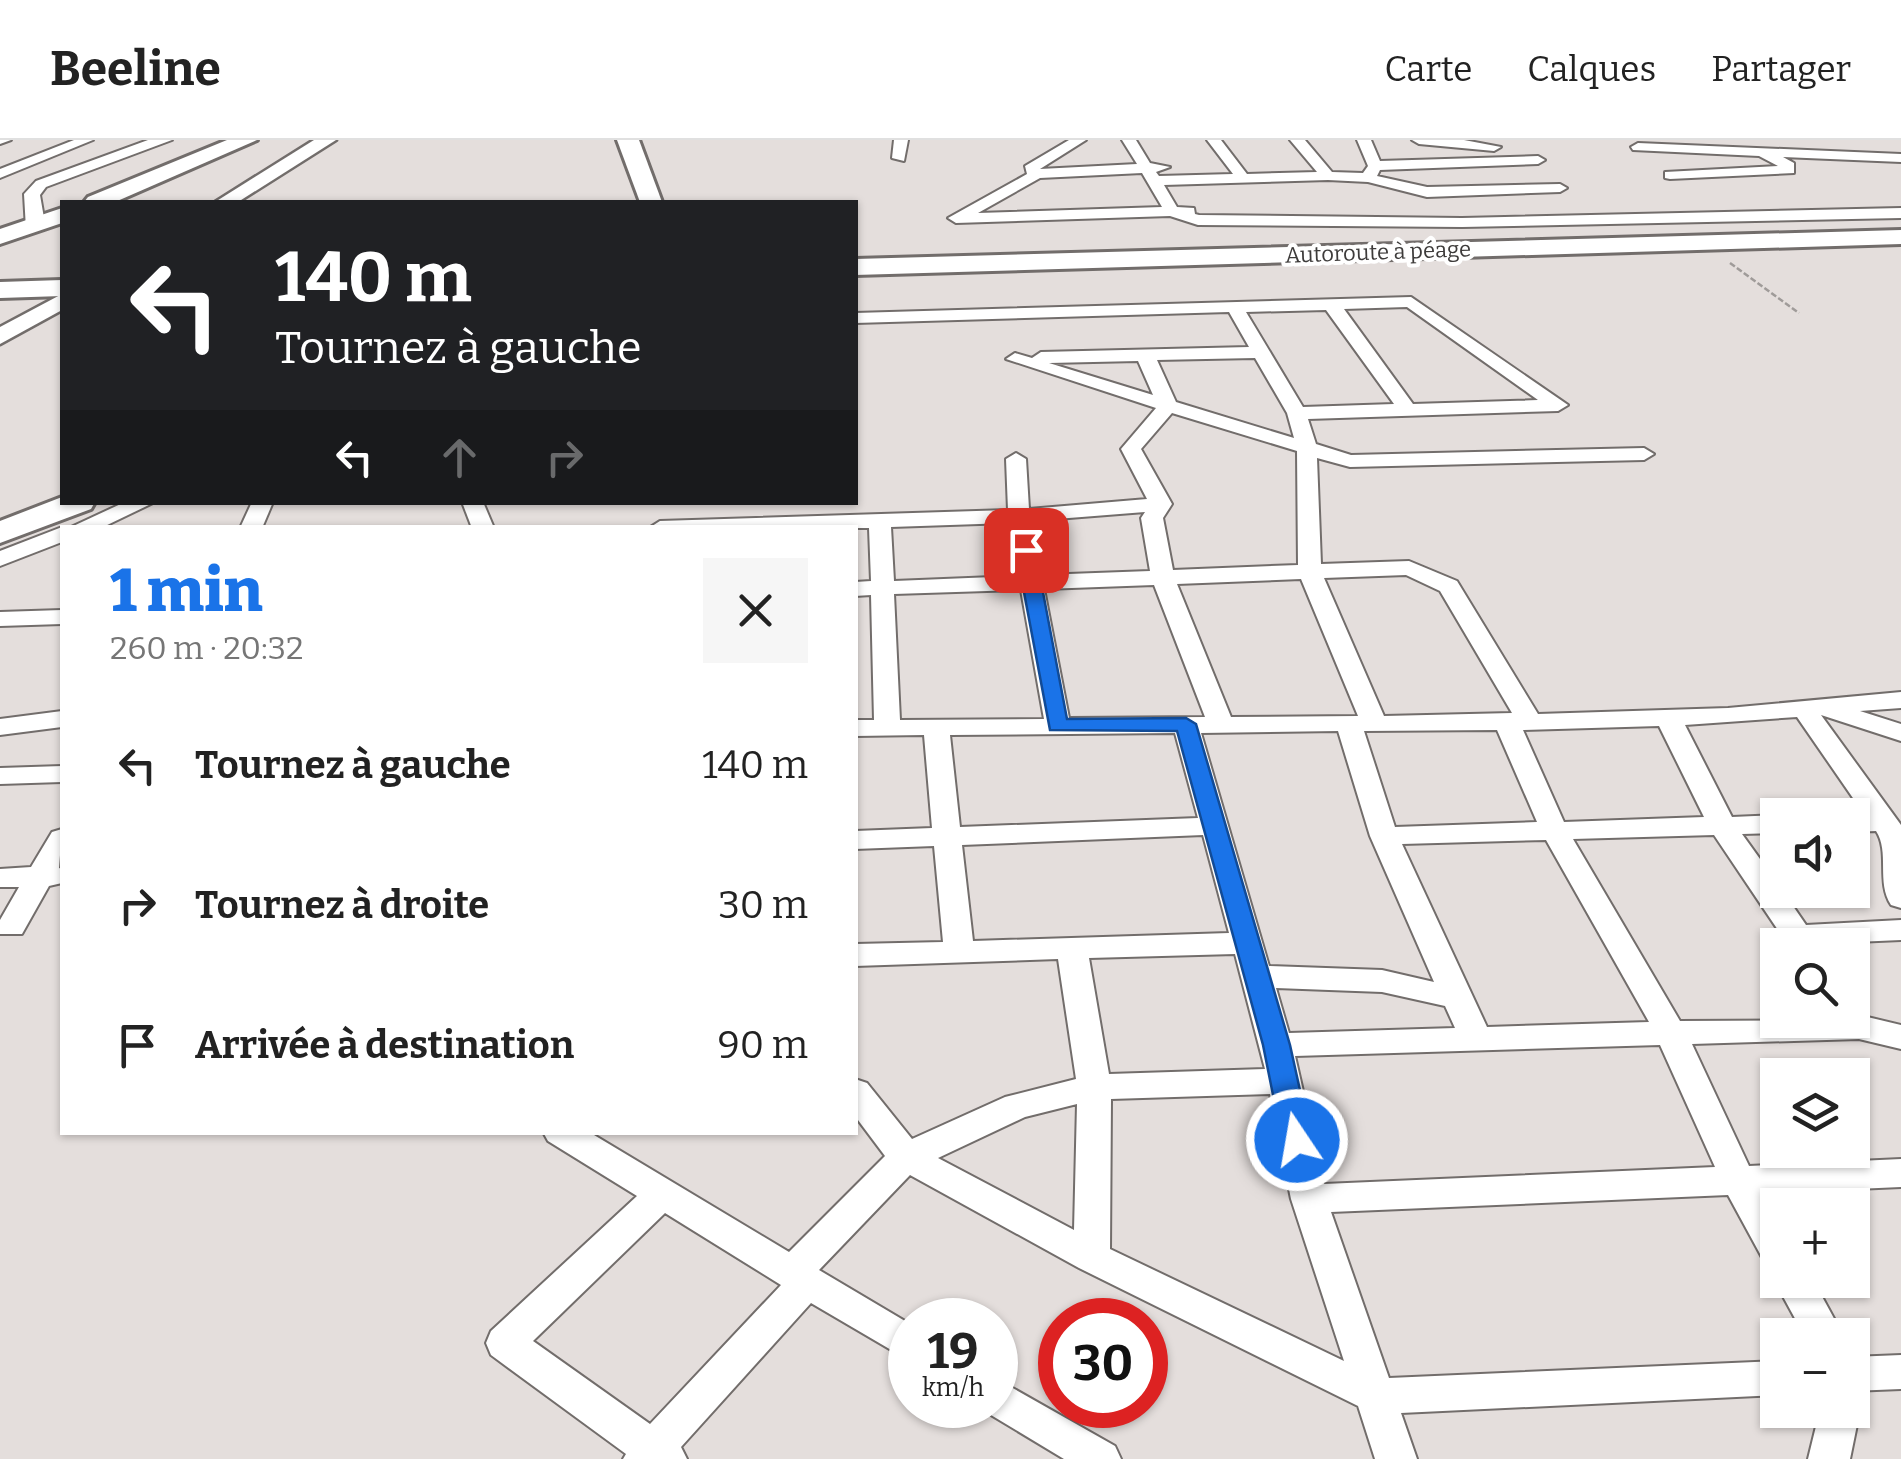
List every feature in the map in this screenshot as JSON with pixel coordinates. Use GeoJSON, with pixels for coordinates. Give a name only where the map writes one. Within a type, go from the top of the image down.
{"type":"FeatureCollection","features":[{"type":"Feature","properties":{"kind":"highway"},"geometry":{"type":"LineString","coordinates":[[101,200],[246,140]]}},
{"type":"Feature","properties":{"kind":"highway"},"geometry":{"type":"LineString","coordinates":[[628,140],[651,200]]}},
{"type":"Feature","properties":{"kind":"highway"},"geometry":{"type":"LineString","coordinates":[[0,238],[60,215]]}},
{"type":"Feature","properties":{"kind":"highway","name":"Autoroute à péage"},"geometry":{"type":"LineString","coordinates":[[858,267],[1901,237]]}},
{"type":"Feature","properties":{"kind":"highway"},"geometry":{"type":"LineString","coordinates":[[858,278],[1901,247]]}},
{"type":"Feature","properties":{"kind":"highway"},"geometry":{"type":"LineString","coordinates":[[858,258],[1101,260]]}},
{"type":"Feature","properties":{"kind":"highway"},"geometry":{"type":"LineString","coordinates":[[0,290],[60,288]]}},
{"type":"Feature","properties":{"kind":"highway"},"geometry":{"type":"LineString","coordinates":[[0,300],[60,300]]}},
{"type":"Feature","properties":{"kind":"highway"},"geometry":{"type":"LineString","coordinates":[[0,532],[70,505]]}},
{"type":"Feature","properties":{"kind":"main road"},"geometry":{"type":"LineString","coordinates":[[228,200],[327,140]]}},
{"type":"Feature","properties":{"kind":"main road"},"geometry":{"type":"LineString","coordinates":[[0,337],[60,301]]}},
{"type":"Feature","properties":{"kind":"street"},"geometry":{"type":"LineString","coordinates":[[0,174],[86,140]]}},
{"type":"Feature","properties":{"kind":"street"},"geometry":{"type":"LineString","coordinates":[[32,226],[36,218],[32,194],[41,184],[128,149],[166,140]]}},
{"type":"Feature","properties":{"kind":"street"},"geometry":{"type":"LineString","coordinates":[[899,158],[902,140]]}},
{"type":"Feature","properties":{"kind":"street"},"geometry":{"type":"LineString","coordinates":[[1079,140],[1030,170],[1073,193],[1198,220],[1292,224],[1585,220],[1676,202],[1901,213]]}},
{"type":"Feature","properties":{"kind":"street"},"geometry":{"type":"LineString","coordinates":[[1129,140],[1173,212]]}},
{"type":"Feature","properties":{"kind":"street"},"geometry":{"type":"LineString","coordinates":[[1214,140],[1243,178]]}},
{"type":"Feature","properties":{"kind":"street"},"geometry":{"type":"LineString","coordinates":[[1297,140],[1328,176]]}},
{"type":"Feature","properties":{"kind":"street"},"geometry":{"type":"LineString","coordinates":[[1364,140],[1371,172]]}},
{"type":"Feature","properties":{"kind":"street"},"geometry":{"type":"LineString","coordinates":[[1419,140],[1530,150],[1585,220]]}},
{"type":"Feature","properties":{"kind":"street"},"geometry":{"type":"LineString","coordinates":[[1896,140],[1901,150]]}},
{"type":"Feature","properties":{"kind":"street"},"geometry":{"type":"LineString","coordinates":[[1634,144],[1754,145],[1901,158]]}},
{"type":"Feature","properties":{"kind":"street"},"geometry":{"type":"LineString","coordinates":[[1634,144],[1670,175],[1676,202]]}},
{"type":"Feature","properties":{"kind":"street"},"geometry":{"type":"LineString","coordinates":[[1670,175],[1788,170],[1788,166],[1754,145]]}},
{"type":"Feature","properties":{"kind":"street"},"geometry":{"type":"LineString","coordinates":[[1150,174],[1328,176],[1530,150]]}},
{"type":"Feature","properties":{"kind":"street"},"geometry":{"type":"LineString","coordinates":[[1037,174],[956,218],[1150,174],[1232,163]]}},
{"type":"Feature","properties":{"kind":"street"},"geometry":{"type":"LineString","coordinates":[[1371,172],[1427,192],[1560,188]]}},
{"type":"Feature","properties":{"kind":"street"},"geometry":{"type":"LineString","coordinates":[[858,318],[1411,302],[1558,405],[1297,413]]}},
{"type":"Feature","properties":{"kind":"street"},"geometry":{"type":"LineString","coordinates":[[1332,304],[1408,410]]}},
{"type":"Feature","properties":{"kind":"street"},"geometry":{"type":"LineString","coordinates":[[1234,307],[1297,413],[1306,448],[1310,572],[1360,722],[1384,836],[1476,1039]]}},
{"type":"Feature","properties":{"kind":"street"},"geometry":{"type":"LineString","coordinates":[[1260,352],[1015,359],[1350,462],[1644,454]]}},
{"type":"Feature","properties":{"kind":"street"},"geometry":{"type":"LineString","coordinates":[[1146,356],[1168,406]]}},
{"type":"Feature","properties":{"kind":"street"},"geometry":{"type":"LineString","coordinates":[[1162,504],[1131,449],[1168,406]]}},
{"type":"Feature","properties":{"kind":"street"},"geometry":{"type":"LineString","coordinates":[[1016,459],[1019,516],[1058,726]]}},
{"type":"Feature","properties":{"kind":"street"},"geometry":{"type":"LineString","coordinates":[[709,525],[815,517],[1019,516],[1162,504]]}},
{"type":"Feature","properties":{"kind":"street"},"geometry":{"type":"LineString","coordinates":[[1162,504],[1152,518],[1163,578],[1221,724]]}},
{"type":"Feature","properties":{"kind":"street"},"geometry":{"type":"LineString","coordinates":[[88,525],[138,505]]}},
{"type":"Feature","properties":{"kind":"street"},"geometry":{"type":"LineString","coordinates":[[880,519],[887,727]]}},
{"type":"Feature","properties":{"kind":"street"},"geometry":{"type":"LineString","coordinates":[[0,558],[60,535]]}},
{"type":"Feature","properties":{"kind":"street"},"geometry":{"type":"LineString","coordinates":[[858,589],[1409,568],[1449,586],[1518,721],[1554,830],[1671,1033],[1760,1220]]}},
{"type":"Feature","properties":{"kind":"street"},"geometry":{"type":"LineString","coordinates":[[0,619],[60,617]]}},
{"type":"Feature","properties":{"kind":"street"},"geometry":{"type":"LineString","coordinates":[[858,728],[1668,717],[1817,710],[1901,700]]}},
{"type":"Feature","properties":{"kind":"street"},"geometry":{"type":"LineString","coordinates":[[1817,710],[1901,734]]}},
{"type":"Feature","properties":{"kind":"street"},"geometry":{"type":"LineString","coordinates":[[1817,710],[1894,833],[1896,883],[1901,898]]}},
{"type":"Feature","properties":{"kind":"street"},"geometry":{"type":"LineString","coordinates":[[1668,717],[1722,825],[1793,928]]}},
{"type":"Feature","properties":{"kind":"street"},"geometry":{"type":"LineString","coordinates":[[0,727],[60,718]]}},
{"type":"Feature","properties":{"kind":"street"},"geometry":{"type":"LineString","coordinates":[[1186,724],[1276,1045],[1310,1198],[1396,1459]]}},
{"type":"Feature","properties":{"kind":"street"},"geometry":{"type":"LineString","coordinates":[[936,726],[960,952]]}},
{"type":"Feature","properties":{"kind":"street"},"geometry":{"type":"LineString","coordinates":[[0,776],[60,774]]}},
{"type":"Feature","properties":{"kind":"street"},"geometry":{"type":"LineString","coordinates":[[1384,836],[1760,824]]}},
{"type":"Feature","properties":{"kind":"street"},"geometry":{"type":"LineString","coordinates":[[858,840],[1214,826]]}},
{"type":"Feature","properties":{"kind":"street"},"geometry":{"type":"LineString","coordinates":[[11,927],[51,876],[60,845]]}},
{"type":"Feature","properties":{"kind":"street"},"geometry":{"type":"LineString","coordinates":[[0,878],[51,876]]}},
{"type":"Feature","properties":{"kind":"street"},"geometry":{"type":"LineString","coordinates":[[1870,933],[1901,930]]}},
{"type":"Feature","properties":{"kind":"street"},"geometry":{"type":"LineString","coordinates":[[858,955],[1246,943]]}},
{"type":"Feature","properties":{"kind":"street"},"geometry":{"type":"LineString","coordinates":[[1072,948],[1094,1087],[1092,1257]]}},
{"type":"Feature","properties":{"kind":"street"},"geometry":{"type":"LineString","coordinates":[[1256,976],[1382,981],[1457,998]]}},
{"type":"Feature","properties":{"kind":"street"},"geometry":{"type":"LineString","coordinates":[[1870,1027],[1901,1037]]}},
{"type":"Feature","properties":{"kind":"street"},"geometry":{"type":"LineString","coordinates":[[1276,1045],[1760,1028]]}},
{"type":"Feature","properties":{"kind":"street"},"geometry":{"type":"LineString","coordinates":[[662,1194],[505,1343],[654,1456],[800,1277],[906,1157],[1017,1106],[1094,1087],[1284,1081]]}},
{"type":"Feature","properties":{"kind":"street"},"geometry":{"type":"LineString","coordinates":[[858,1096],[906,1157],[1092,1257],[1377,1396],[1760,1379]]}},
{"type":"Feature","properties":{"kind":"street"},"geometry":{"type":"LineString","coordinates":[[565,1135],[888,1331]]}},
{"type":"Feature","properties":{"kind":"street"},"geometry":{"type":"LineString","coordinates":[[1310,1198],[1901,1172]]}},
{"type":"Feature","properties":{"kind":"street"},"geometry":{"type":"LineString","coordinates":[[1870,1373],[1901,1372]]}},
{"type":"Feature","properties":{"kind":"street"},"geometry":{"type":"LineString","coordinates":[[1018,1410],[1100,1459]]}},
{"type":"Feature","properties":{"kind":"street"},"geometry":{"type":"LineString","coordinates":[[1829,1459],[1836,1428]]}},
{"type":"Feature","properties":{"kind":"path"},"geometry":{"type":"LineString","coordinates":[[1730,263],[1799,313]]}},
{"type":"Feature","properties":{"kind":"route"},"geometry":{"type":"LineString","coordinates":[[1026,550],[1058,726],[1186,724],[1276,1045],[1297,1140]]}}]}
